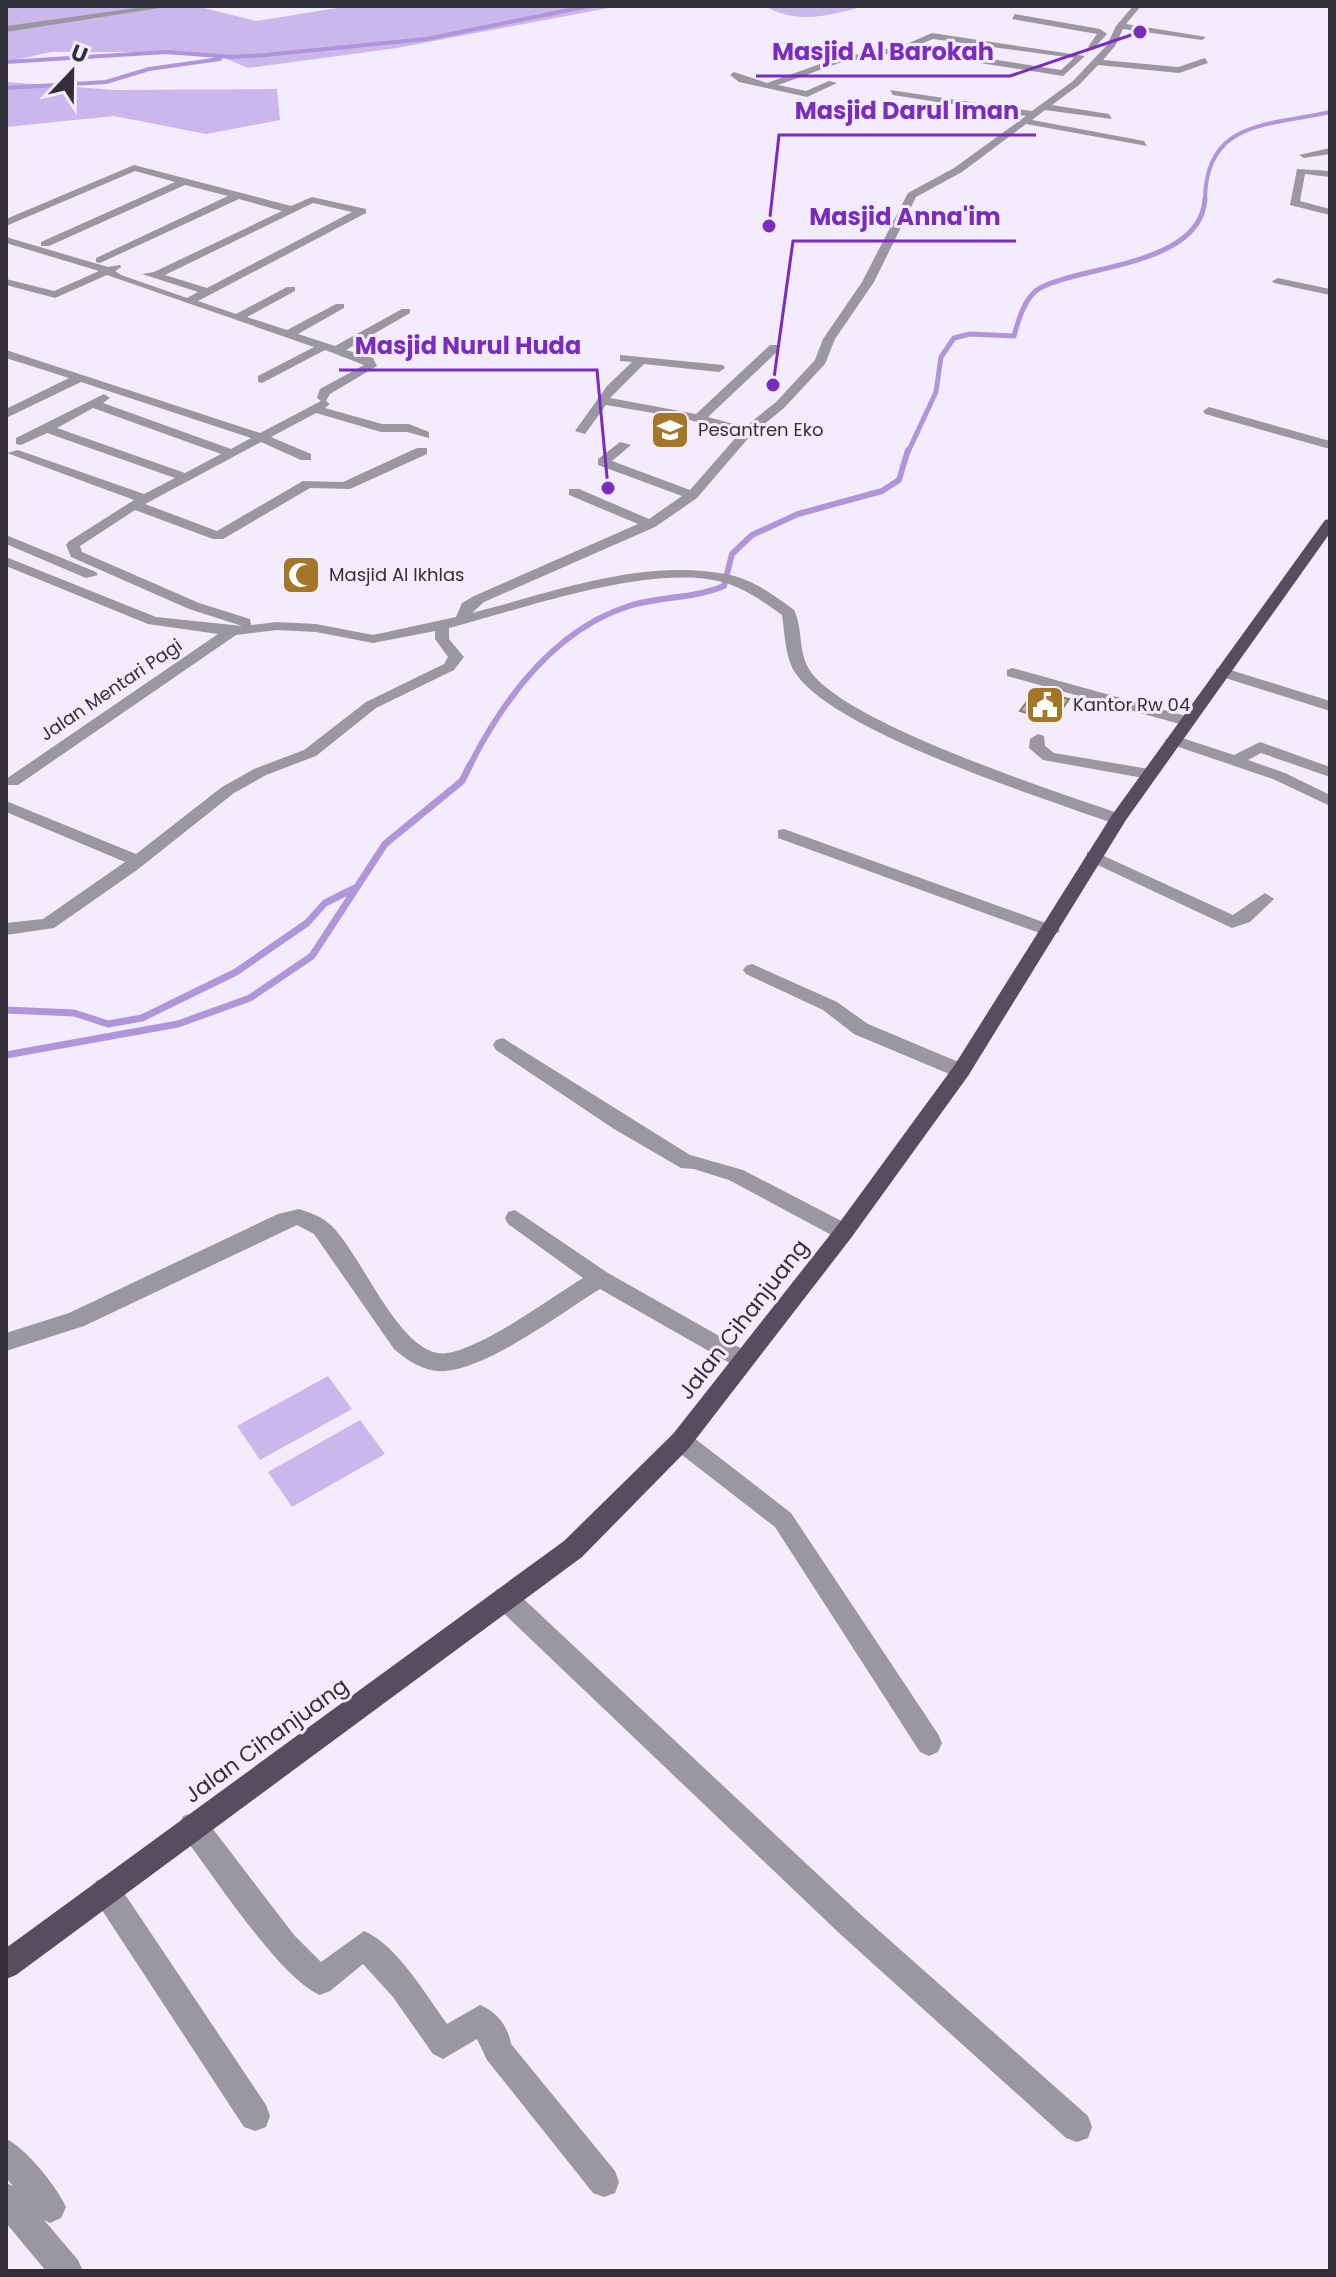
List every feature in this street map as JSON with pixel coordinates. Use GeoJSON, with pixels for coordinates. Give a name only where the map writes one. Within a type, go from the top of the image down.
{"type":"FeatureCollection","features":[{"type":"Feature","properties":{"kind":"main road","name":"Jalan Cihanjuang"},"geometry":{"type":"LineString","coordinates":[[6,1965],[573,1549],[681,1441],[844,1232],[961,1071],[1051,931],[1093,856],[1221,672],[1330,523]]}},
{"type":"Feature","properties":{"kind":"street"},"geometry":{"type":"LineString","coordinates":[[6,29],[168,6]]}},
{"type":"Feature","properties":{"kind":"street"},"geometry":{"type":"LineString","coordinates":[[462,620],[467,606],[479,599],[650,524],[692,495],[747,432],[780,405],[821,361],[829,339],[868,282],[912,195],[958,170],[1034,114],[1097,62],[1137,6]]}},
{"type":"Feature","properties":{"kind":"street"},"geometry":{"type":"LineString","coordinates":[[1015,17],[1103,34],[1092,47]]}},
{"type":"Feature","properties":{"kind":"street"},"geometry":{"type":"LineString","coordinates":[[1024,31],[1047,24]]}},
{"type":"Feature","properties":{"kind":"street"},"geometry":{"type":"LineString","coordinates":[[1120,26],[1202,37]]}},
{"type":"Feature","properties":{"kind":"street"},"geometry":{"type":"LineString","coordinates":[[984,43],[1011,35]]}},
{"type":"Feature","properties":{"kind":"street"},"geometry":{"type":"LineString","coordinates":[[766,86],[837,61],[904,48],[932,36],[1081,56],[1063,73],[904,48]]}},
{"type":"Feature","properties":{"kind":"street"},"geometry":{"type":"LineString","coordinates":[[1039,50],[1058,43],[1108,50]]}},
{"type":"Feature","properties":{"kind":"street"},"geometry":{"type":"LineString","coordinates":[[1097,62],[1179,70],[1205,61]]}},
{"type":"Feature","properties":{"kind":"street"},"geometry":{"type":"LineString","coordinates":[[734,75],[766,86],[807,94],[832,83]]}},
{"type":"Feature","properties":{"kind":"street"},"geometry":{"type":"LineString","coordinates":[[893,92],[1034,114],[1144,144]]}},
{"type":"Feature","properties":{"kind":"street"},"geometry":{"type":"LineString","coordinates":[[1034,114],[1109,117]]}},
{"type":"Feature","properties":{"kind":"street"},"geometry":{"type":"LineString","coordinates":[[1304,155],[1330,151]]}},
{"type":"Feature","properties":{"kind":"street"},"geometry":{"type":"LineString","coordinates":[[6,223],[134,168],[292,210]]}},
{"type":"Feature","properties":{"kind":"street"},"geometry":{"type":"LineString","coordinates":[[1330,174],[1301,171],[1294,203],[1330,212]]}},
{"type":"Feature","properties":{"kind":"street"},"geometry":{"type":"LineString","coordinates":[[45,244],[185,181]]}},
{"type":"Feature","properties":{"kind":"street"},"geometry":{"type":"LineString","coordinates":[[100,260],[239,195]]}},
{"type":"Feature","properties":{"kind":"street"},"geometry":{"type":"LineString","coordinates":[[155,276],[318,200],[363,213],[188,302]]}},
{"type":"Feature","properties":{"kind":"street"},"geometry":{"type":"LineString","coordinates":[[6,237],[45,244],[100,260],[115,268],[117,277],[369,361],[371,366],[324,392],[320,404],[139,502],[78,540],[72,550],[194,606],[264,628]]}},
{"type":"Feature","properties":{"kind":"street"},"geometry":{"type":"LineString","coordinates":[[6,237],[209,292]]}},
{"type":"Feature","properties":{"kind":"street"},"geometry":{"type":"LineString","coordinates":[[6,282],[55,295],[115,268]]}},
{"type":"Feature","properties":{"kind":"street"},"geometry":{"type":"LineString","coordinates":[[1278,281],[1330,292]]}},
{"type":"Feature","properties":{"kind":"street"},"geometry":{"type":"LineString","coordinates":[[237,318],[291,289]]}},
{"type":"Feature","properties":{"kind":"street"},"geometry":{"type":"LineString","coordinates":[[289,334],[340,306]]}},
{"type":"Feature","properties":{"kind":"street"},"geometry":{"type":"LineString","coordinates":[[262,379],[406,311]]}},
{"type":"Feature","properties":{"kind":"street"},"geometry":{"type":"LineString","coordinates":[[699,418],[774,348]]}},
{"type":"Feature","properties":{"kind":"street"},"geometry":{"type":"LineString","coordinates":[[6,354],[241,429],[306,457]]}},
{"type":"Feature","properties":{"kind":"street"},"geometry":{"type":"LineString","coordinates":[[624,358],[719,368]]}},
{"type":"Feature","properties":{"kind":"street"},"geometry":{"type":"LineString","coordinates":[[581,431],[603,401],[641,360]]}},
{"type":"Feature","properties":{"kind":"street"},"geometry":{"type":"LineString","coordinates":[[9,409],[81,377]]}},
{"type":"Feature","properties":{"kind":"street"},"geometry":{"type":"LineString","coordinates":[[114,393],[46,428],[17,447],[218,536],[308,484],[345,486],[422,451]]}},
{"type":"Feature","properties":{"kind":"street"},"geometry":{"type":"LineString","coordinates":[[603,401],[699,418],[747,432]]}},
{"type":"Feature","properties":{"kind":"street"},"geometry":{"type":"LineString","coordinates":[[93,404],[231,453]]}},
{"type":"Feature","properties":{"kind":"street"},"geometry":{"type":"LineString","coordinates":[[320,404],[381,428],[409,428],[425,435]]}},
{"type":"Feature","properties":{"kind":"street"},"geometry":{"type":"LineString","coordinates":[[1209,411],[1330,445]]}},
{"type":"Feature","properties":{"kind":"street"},"geometry":{"type":"LineString","coordinates":[[46,428],[184,477]]}},
{"type":"Feature","properties":{"kind":"street"},"geometry":{"type":"LineString","coordinates":[[625,445],[603,462],[692,495]]}},
{"type":"Feature","properties":{"kind":"street"},"geometry":{"type":"LineString","coordinates":[[574,492],[650,524]]}},
{"type":"Feature","properties":{"kind":"street"},"geometry":{"type":"LineString","coordinates":[[6,539],[175,611],[199,628]]}},
{"type":"Feature","properties":{"kind":"street"},"geometry":{"type":"LineString","coordinates":[[6,580],[46,556]]}},
{"type":"Feature","properties":{"kind":"street"},"geometry":{"type":"LineString","coordinates":[[6,561],[153,621],[232,631],[316,628],[373,639],[612,582],[670,573],[729,579],[759,592],[789,613],[803,674],[827,697],[959,760],[1118,819]]}},
{"type":"Feature","properties":{"kind":"street"},"geometry":{"type":"LineString","coordinates":[[6,929],[48,924],[131,866],[228,790],[260,772],[310,753],[371,705],[449,667],[456,657],[442,639],[442,625]]}},
{"type":"Feature","properties":{"kind":"street","name":"Jalan Mentari Pagi"},"geometry":{"type":"LineString","coordinates":[[9,780],[232,631]]}},
{"type":"Feature","properties":{"kind":"street"},"geometry":{"type":"LineString","coordinates":[[1221,672],[1330,708],[1326,715],[1330,717]]}},
{"type":"Feature","properties":{"kind":"street"},"geometry":{"type":"LineString","coordinates":[[1012,673],[1187,721]]}},
{"type":"Feature","properties":{"kind":"street"},"geometry":{"type":"LineString","coordinates":[[1038,739],[1037,748],[1049,757],[1149,774]]}},
{"type":"Feature","properties":{"kind":"street"},"geometry":{"type":"LineString","coordinates":[[1173,740],[1279,776],[1330,801]]}},
{"type":"Feature","properties":{"kind":"street"},"geometry":{"type":"LineString","coordinates":[[1235,761],[1260,747],[1330,772]]}},
{"type":"Feature","properties":{"kind":"street"},"geometry":{"type":"LineString","coordinates":[[9,780],[17,791],[6,806],[135,860]]}},
{"type":"Feature","properties":{"kind":"street"},"geometry":{"type":"LineString","coordinates":[[784,834],[1051,931]]}},
{"type":"Feature","properties":{"kind":"street"},"geometry":{"type":"LineString","coordinates":[[1093,856],[1232,922],[1244,918],[1265,899]]}},
{"type":"Feature","properties":{"kind":"street"},"geometry":{"type":"LineString","coordinates":[[752,970],[830,1006],[861,1029],[961,1071]]}},
{"type":"Feature","properties":{"kind":"street"},"geometry":{"type":"LineString","coordinates":[[503,1045],[621,1124],[688,1163],[693,1161],[736,1175],[844,1232]]}},
{"type":"Feature","properties":{"kind":"street"},"geometry":{"type":"LineString","coordinates":[[6,1342],[76,1320],[275,1224],[299,1217],[321,1228],[402,1343],[415,1355],[431,1361],[467,1356],[600,1279]]}},
{"type":"Feature","properties":{"kind":"street"},"geometry":{"type":"LineString","coordinates":[[515,1218],[600,1279],[743,1360]]}},
{"type":"Feature","properties":{"kind":"street"},"geometry":{"type":"LineString","coordinates":[[681,1441],[783,1520],[929,1743]]}},
{"type":"Feature","properties":{"kind":"street"},"geometry":{"type":"LineString","coordinates":[[505,1598],[849,1923],[1077,2127]]}},
{"type":"Feature","properties":{"kind":"street"},"geometry":{"type":"LineString","coordinates":[[193,1826],[284,1945],[320,1981],[364,1945],[403,1987],[443,2044],[480,2020],[495,2036],[497,2050],[604,2182]]}},
{"type":"Feature","properties":{"kind":"street"},"geometry":{"type":"LineString","coordinates":[[106,1891],[255,2116]]}},
{"type":"Feature","properties":{"kind":"street"},"geometry":{"type":"LineString","coordinates":[[6,2154],[50,2207]]}},
{"type":"Feature","properties":{"kind":"street"},"geometry":{"type":"LineString","coordinates":[[6,2199],[67,2271]]}},
{"type":"Feature","properties":{"kind":"shaded area"},"geometry":{"type":"Polygon","coordinates":[[[6,6],[200,7],[256,21],[350,6],[619,6],[397,48],[248,68],[222,57],[153,52],[51,52],[6,62],[6,6]]]}},
{"type":"Feature","properties":{"kind":"shaded area"},"geometry":{"type":"Polygon","coordinates":[[[765,6],[867,6],[803,17],[790,16],[765,6]]]}},
{"type":"Feature","properties":{"kind":"shaded area"},"geometry":{"type":"Polygon","coordinates":[[[6,82],[116,90],[277,89],[280,120],[206,134],[114,116],[6,127],[6,82]]]}},
{"type":"Feature","properties":{"kind":"shaded area"},"geometry":{"type":"Polygon","coordinates":[[[328,1376],[352,1409],[260,1460],[237,1426],[328,1376]]]}},
{"type":"Feature","properties":{"kind":"shaded area"},"geometry":{"type":"Polygon","coordinates":[[[360,1420],[385,1454],[292,1507],[268,1472],[360,1420]]]}},
{"type":"Feature","properties":{"kind":"building","name":"Kantor Rw 04"},"geometry":{"type":"Polygon","coordinates":[[[1036,690],[1069,699],[1054,721],[1020,711],[1036,690]]]}},
{"type":"Feature","properties":{"kind":"waterway"},"geometry":{"type":"LineString","coordinates":[[6,62],[166,52],[232,57],[265,55],[426,39],[589,6]]}},
{"type":"Feature","properties":{"kind":"waterway"},"geometry":{"type":"LineString","coordinates":[[714,6],[731,6]]}},
{"type":"Feature","properties":{"kind":"waterway"},"geometry":{"type":"LineString","coordinates":[[6,88],[106,82],[149,69],[220,59]]}},
{"type":"Feature","properties":{"kind":"waterway"},"geometry":{"type":"LineString","coordinates":[[1205,201],[1208,174],[1216,155],[1228,141],[1244,131],[1263,125],[1330,112]]}},
{"type":"Feature","properties":{"kind":"waterway"},"geometry":{"type":"LineString","coordinates":[[908,452],[936,392],[941,357],[954,338],[970,334],[1014,336],[1023,309],[1040,288],[1162,251],[1184,238],[1199,221],[1205,199]]}},
{"type":"Feature","properties":{"kind":"waterway"},"geometry":{"type":"LineString","coordinates":[[469,767],[498,717],[533,670],[577,632],[629,606],[724,586],[732,554],[752,535],[798,514],[882,491],[899,480],[908,450]]}},
{"type":"Feature","properties":{"kind":"waterway"},"geometry":{"type":"LineString","coordinates":[[357,887],[385,844],[462,781],[469,767]]}},
{"type":"Feature","properties":{"kind":"waterway"},"geometry":{"type":"LineString","coordinates":[[6,1010],[74,1013],[108,1024],[142,1018],[236,972],[307,923],[325,903],[357,887]]}},
{"type":"Feature","properties":{"kind":"waterway"},"geometry":{"type":"LineString","coordinates":[[6,1055],[178,1024],[250,998],[312,956],[357,887]]}},
{"type":"Feature","properties":{"kind":"place","name":"Masjid Al Barokah"},"geometry":{"type":"Point","coordinates":[1140,32]}},
{"type":"Feature","properties":{"kind":"place","name":"Masjid Darul Iman"},"geometry":{"type":"Point","coordinates":[769,226]}},
{"type":"Feature","properties":{"kind":"place","name":"Masjid Anna'im"},"geometry":{"type":"Point","coordinates":[773,385]}},
{"type":"Feature","properties":{"kind":"place","name":"Pesantren Eko"},"geometry":{"type":"Point","coordinates":[670,430]}},
{"type":"Feature","properties":{"kind":"place","name":"Masjid Nurul Huda"},"geometry":{"type":"Point","coordinates":[608,488]}},
{"type":"Feature","properties":{"kind":"place","name":"Masjid Al Ikhlas"},"geometry":{"type":"Point","coordinates":[301,575]}},
{"type":"Feature","properties":{"kind":"place","name":"Kantor Rw 04"},"geometry":{"type":"Point","coordinates":[1045,705]}}]}
